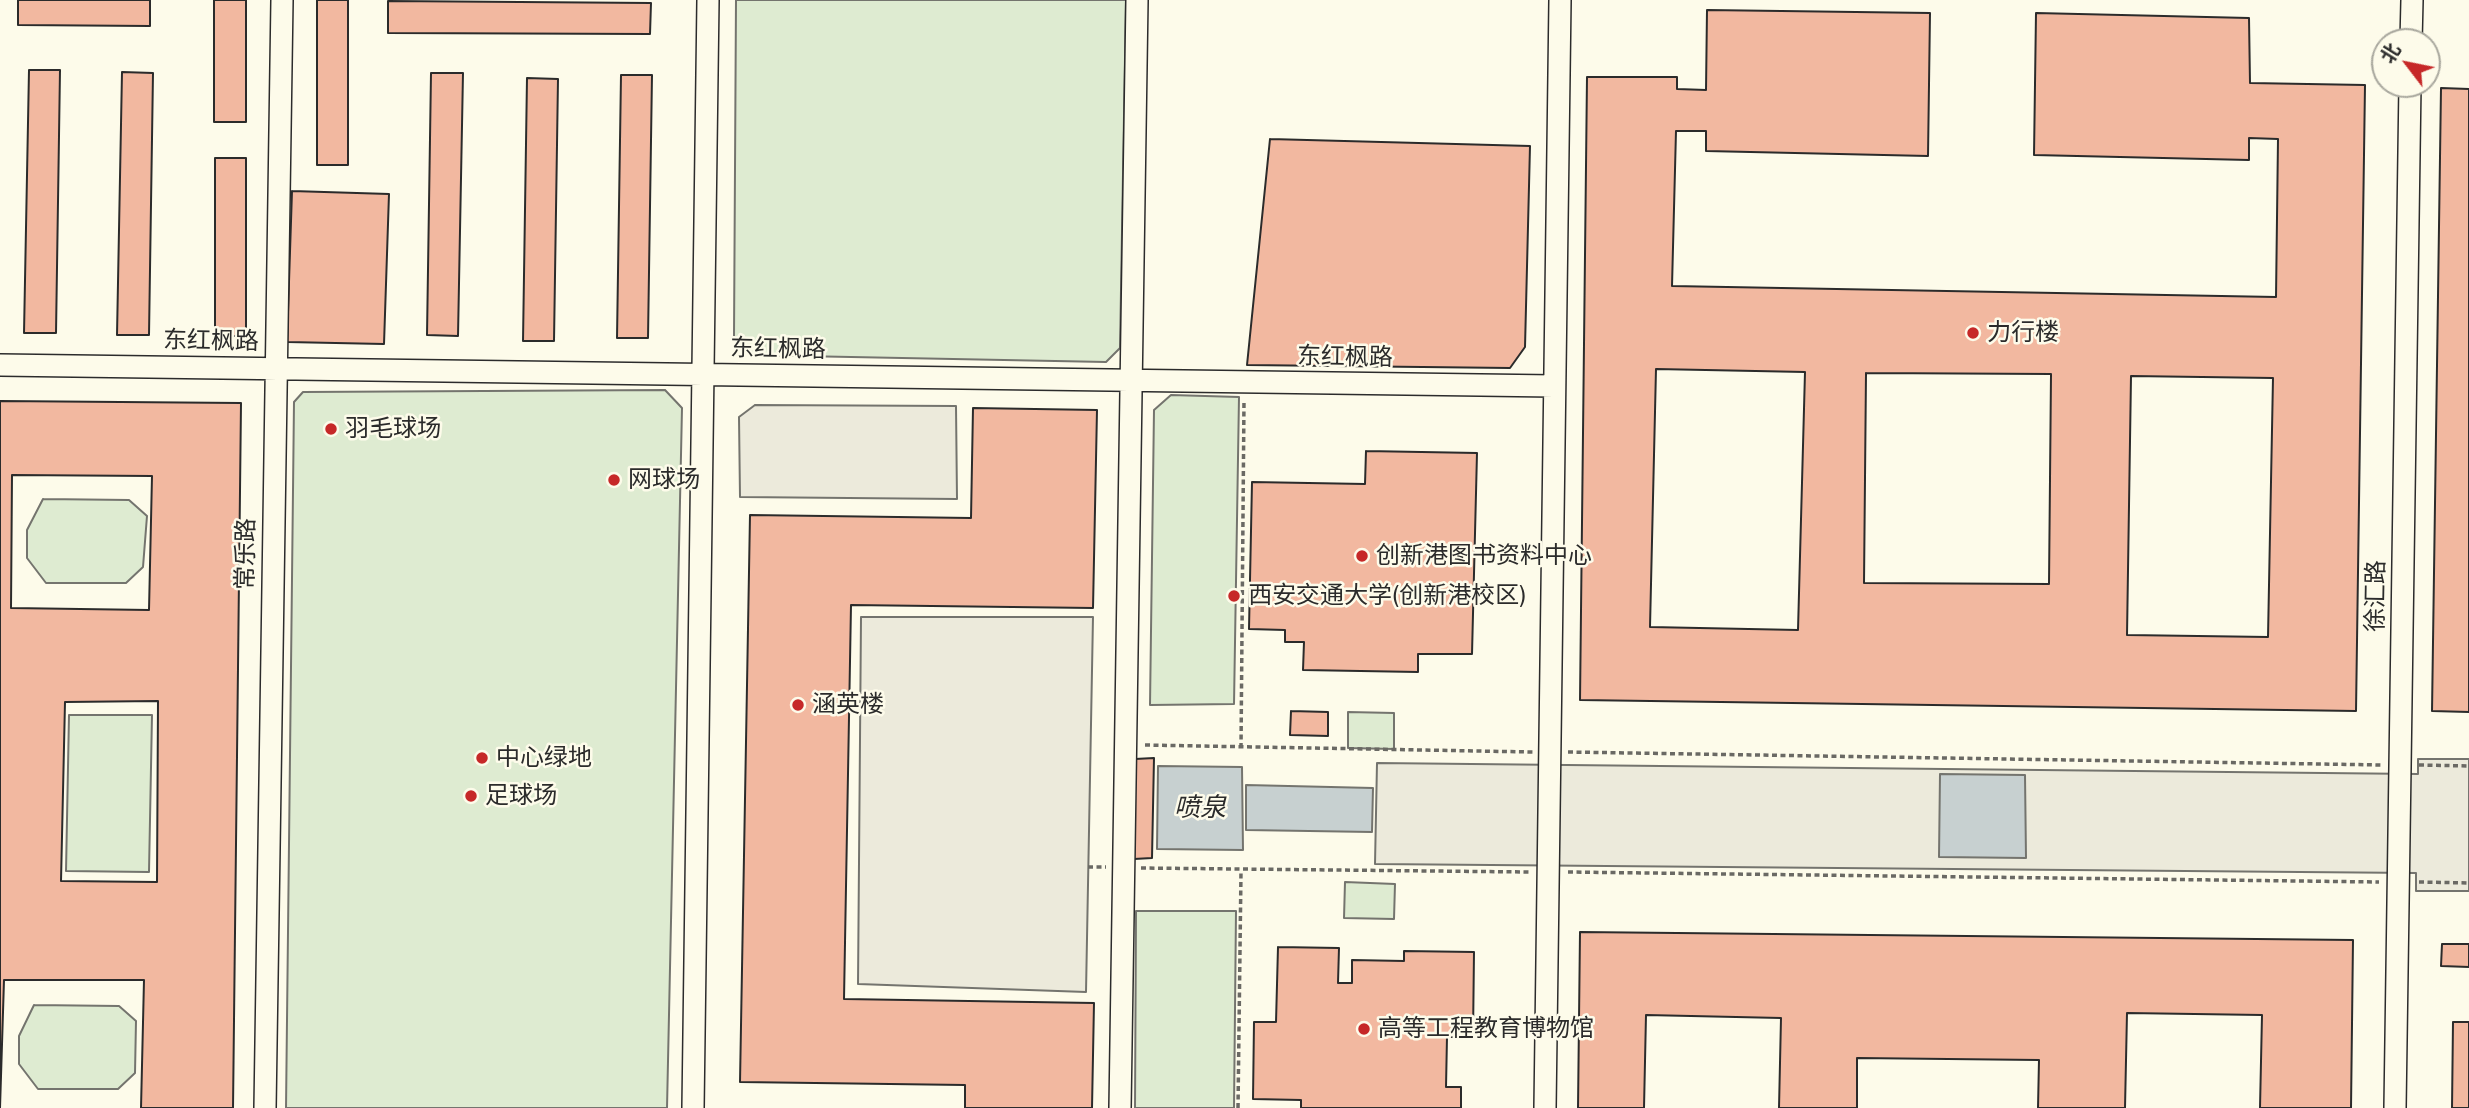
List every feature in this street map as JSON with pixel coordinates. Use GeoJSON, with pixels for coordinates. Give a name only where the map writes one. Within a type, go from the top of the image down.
{"type":"FeatureCollection","features":[{"type":"Feature","properties":{"kind":"street","name":"常乐路"},"geometry":{"type":"LineString","coordinates":[[265,1108],[274,368],[282,0]]}},
{"type":"Feature","properties":{"kind":"street"},"geometry":{"type":"LineString","coordinates":[[693,1108],[709,0]]}},
{"type":"Feature","properties":{"kind":"street"},"geometry":{"type":"LineString","coordinates":[[1121,1108],[1137,0]]}},
{"type":"Feature","properties":{"kind":"street"},"geometry":{"type":"LineString","coordinates":[[1545,1108],[1560,0]]}},
{"type":"Feature","properties":{"kind":"street"},"geometry":{"type":"LineString","coordinates":[[2411,28],[2412,0]]}},
{"type":"Feature","properties":{"kind":"street","name":"徐汇路"},"geometry":{"type":"LineString","coordinates":[[2395,1108],[2410,98]]}},
{"type":"Feature","properties":{"kind":"street","name":"东红枫路"},"geometry":{"type":"LineString","coordinates":[[0,365],[1554,386]]}},
{"type":"Feature","properties":{"kind":"path"},"geometry":{"type":"LineString","coordinates":[[1241,748],[1244,381]]}},
{"type":"Feature","properties":{"kind":"path"},"geometry":{"type":"LineString","coordinates":[[1125,745],[2469,766]]}},
{"type":"Feature","properties":{"kind":"path"},"geometry":{"type":"LineString","coordinates":[[1124,867],[1241,871],[2469,883]]}},
{"type":"Feature","properties":{"kind":"path"},"geometry":{"type":"LineString","coordinates":[[1237,1108],[1241,871]]}},
{"type":"Feature","properties":{"kind":"green space"},"geometry":{"type":"Polygon","coordinates":[[[736,0],[1126,0],[1120,348],[1106,362],[749,355],[734,336],[736,0]]]}},
{"type":"Feature","properties":{"kind":"green space","name":"中心绿地"},"geometry":{"type":"Polygon","coordinates":[[[665,390],[682,408],[667,1108],[286,1108],[294,402],[303,392],[665,390]]]}},
{"type":"Feature","properties":{"kind":"green space"},"geometry":{"type":"Polygon","coordinates":[[[1171,395],[1239,397],[1234,704],[1150,705],[1154,410],[1171,395]]]}},
{"type":"Feature","properties":{"kind":"green space"},"geometry":{"type":"Polygon","coordinates":[[[43,499],[129,500],[147,516],[143,567],[126,583],[46,583],[27,558],[27,530],[43,499]]]}},
{"type":"Feature","properties":{"kind":"green space"},"geometry":{"type":"Polygon","coordinates":[[[1348,712],[1394,713],[1394,749],[1348,748],[1348,712]]]}},
{"type":"Feature","properties":{"kind":"green space"},"geometry":{"type":"Polygon","coordinates":[[[69,715],[152,715],[149,872],[66,871],[69,715]]]}},
{"type":"Feature","properties":{"kind":"green space"},"geometry":{"type":"Polygon","coordinates":[[[1345,882],[1395,884],[1394,919],[1344,918],[1345,882]]]}},
{"type":"Feature","properties":{"kind":"green space"},"geometry":{"type":"Polygon","coordinates":[[[1136,911],[1236,911],[1234,1108],[1135,1108],[1136,911]]]}},
{"type":"Feature","properties":{"kind":"green space"},"geometry":{"type":"Polygon","coordinates":[[[34,1005],[119,1006],[136,1021],[135,1073],[118,1089],[38,1089],[19,1064],[19,1036],[34,1005]]]}},
{"type":"Feature","properties":{"kind":"shaded area"},"geometry":{"type":"Polygon","coordinates":[[[755,405],[956,406],[957,499],[740,497],[739,417],[755,405]]]}},
{"type":"Feature","properties":{"kind":"shaded area"},"geometry":{"type":"Polygon","coordinates":[[[861,617],[1093,617],[1086,992],[858,984],[861,617]]]}},
{"type":"Feature","properties":{"kind":"shaded area"},"geometry":{"type":"Polygon","coordinates":[[[2418,759],[2469,759],[2469,891],[2416,891],[2416,873],[1375,864],[1377,763],[2418,774],[2418,759]]]}},
{"type":"Feature","properties":{"kind":"water","name":"喷泉"},"geometry":{"type":"Polygon","coordinates":[[[1158,766],[1242,767],[1243,850],[1157,849],[1158,766]]]}},
{"type":"Feature","properties":{"kind":"water"},"geometry":{"type":"Polygon","coordinates":[[[1940,774],[2025,775],[2026,858],[1939,857],[1940,774]]]}},
{"type":"Feature","properties":{"kind":"water"},"geometry":{"type":"Polygon","coordinates":[[[1246,785],[1373,788],[1372,832],[1246,830],[1246,785]]]}},
{"type":"Feature","properties":{"kind":"building"},"geometry":{"type":"Polygon","coordinates":[[[18,0],[150,0],[150,26],[18,25],[18,0]]]}},
{"type":"Feature","properties":{"kind":"building"},"geometry":{"type":"Polygon","coordinates":[[[214,0],[246,0],[246,122],[214,122],[214,0]]]}},
{"type":"Feature","properties":{"kind":"building"},"geometry":{"type":"Polygon","coordinates":[[[317,0],[348,0],[348,165],[317,165],[317,0]]]}},
{"type":"Feature","properties":{"kind":"building"},"geometry":{"type":"Polygon","coordinates":[[[388,1],[651,3],[650,34],[388,33],[388,1]]]}},
{"type":"Feature","properties":{"kind":"building","name":"力行楼"},"geometry":{"type":"Polygon","coordinates":[[[1707,10],[1930,13],[1928,156],[1706,151],[1706,131],[1676,131],[1672,286],[2276,297],[2278,139],[2249,138],[2249,160],[2034,155],[2036,13],[2249,18],[2250,83],[2365,85],[2356,711],[1580,700],[1587,77],[1677,77],[1677,89],[1706,90],[1707,10]],[[1656,369],[1650,627],[1798,630],[1805,372],[1656,369]],[[1866,373],[1864,583],[2049,584],[2051,374],[1866,373]],[[2131,376],[2127,635],[2268,637],[2273,378],[2131,376]]]}},
{"type":"Feature","properties":{"kind":"building"},"geometry":{"type":"Polygon","coordinates":[[[29,70],[60,70],[56,333],[24,333],[29,70]]]}},
{"type":"Feature","properties":{"kind":"building"},"geometry":{"type":"Polygon","coordinates":[[[122,72],[153,73],[149,335],[117,335],[122,72]]]}},
{"type":"Feature","properties":{"kind":"building"},"geometry":{"type":"Polygon","coordinates":[[[431,73],[463,73],[458,336],[427,335],[431,73]]]}},
{"type":"Feature","properties":{"kind":"building"},"geometry":{"type":"Polygon","coordinates":[[[621,75],[652,75],[648,338],[617,338],[621,75]]]}},
{"type":"Feature","properties":{"kind":"building"},"geometry":{"type":"Polygon","coordinates":[[[527,78],[558,79],[554,341],[523,341],[527,78]]]}},
{"type":"Feature","properties":{"kind":"building"},"geometry":{"type":"Polygon","coordinates":[[[2441,88],[2469,89],[2469,712],[2432,711],[2441,88]]]}},
{"type":"Feature","properties":{"kind":"building"},"geometry":{"type":"Polygon","coordinates":[[[1270,139],[1530,146],[1525,347],[1510,368],[1247,365],[1270,139]]]}},
{"type":"Feature","properties":{"kind":"building"},"geometry":{"type":"Polygon","coordinates":[[[215,158],[246,158],[246,336],[215,336],[215,158]]]}},
{"type":"Feature","properties":{"kind":"building"},"geometry":{"type":"Polygon","coordinates":[[[292,191],[389,194],[384,344],[287,342],[292,191]]]}},
{"type":"Feature","properties":{"kind":"building"},"geometry":{"type":"Polygon","coordinates":[[[0,401],[241,403],[233,1108],[141,1108],[144,980],[4,980],[0,1108],[0,401]],[[12,475],[11,608],[149,610],[152,476],[12,475]],[[158,701],[65,702],[61,881],[157,882],[158,701]]]}},
{"type":"Feature","properties":{"kind":"building","name":"涵英楼"},"geometry":{"type":"Polygon","coordinates":[[[973,408],[1097,410],[1093,608],[851,605],[844,999],[1094,1003],[1092,1108],[965,1108],[965,1085],[740,1082],[750,515],[971,518],[973,408]]]}},
{"type":"Feature","properties":{"kind":"building","name":"创新港图书资料中心"},"geometry":{"type":"Polygon","coordinates":[[[1366,451],[1477,453],[1472,654],[1418,654],[1418,672],[1303,670],[1304,642],[1285,642],[1285,630],[1249,629],[1252,482],[1365,484],[1366,451]]]}},
{"type":"Feature","properties":{"kind":"building"},"geometry":{"type":"Polygon","coordinates":[[[1291,711],[1328,712],[1328,736],[1290,735],[1291,711]]]}},
{"type":"Feature","properties":{"kind":"building"},"geometry":{"type":"Polygon","coordinates":[[[1154,758],[1152,858],[1134,859],[1135,759],[1154,758]]]}},
{"type":"Feature","properties":{"kind":"building"},"geometry":{"type":"Polygon","coordinates":[[[1580,932],[2353,940],[2351,1108],[2260,1108],[2262,1015],[2127,1013],[2125,1108],[2038,1108],[2039,1060],[1857,1058],[1857,1108],[1779,1108],[1781,1018],[1646,1015],[1644,1108],[1578,1108],[1580,932]]]}},
{"type":"Feature","properties":{"kind":"building"},"geometry":{"type":"Polygon","coordinates":[[[2442,944],[2469,944],[2469,967],[2441,966],[2442,944]]]}},
{"type":"Feature","properties":{"kind":"building","name":"高等工程教育博物馆"},"geometry":{"type":"Polygon","coordinates":[[[1278,947],[1339,948],[1338,983],[1352,983],[1352,960],[1404,961],[1404,951],[1474,952],[1473,1037],[1447,1037],[1446,1087],[1461,1087],[1461,1108],[1301,1108],[1301,1100],[1253,1099],[1254,1022],[1276,1022],[1278,947]]]}},
{"type":"Feature","properties":{"kind":"building"},"geometry":{"type":"Polygon","coordinates":[[[2453,1022],[2469,1022],[2469,1108],[2452,1108],[2453,1022]]]}},
{"type":"Feature","properties":{"kind":"place","name":"力行楼"},"geometry":{"type":"Point","coordinates":[1973,333]}},
{"type":"Feature","properties":{"kind":"place","name":"羽毛球场"},"geometry":{"type":"Point","coordinates":[331,429]}},
{"type":"Feature","properties":{"kind":"place","name":"网球场"},"geometry":{"type":"Point","coordinates":[614,480]}},
{"type":"Feature","properties":{"kind":"place","name":"创新港图书资料中心"},"geometry":{"type":"Point","coordinates":[1362,556]}},
{"type":"Feature","properties":{"kind":"place","name":"西安交通大学(创新港校区)"},"geometry":{"type":"Point","coordinates":[1234,596]}},
{"type":"Feature","properties":{"kind":"place","name":"涵英楼"},"geometry":{"type":"Point","coordinates":[798,705]}},
{"type":"Feature","properties":{"kind":"place","name":"中心绿地"},"geometry":{"type":"Point","coordinates":[482,758]}},
{"type":"Feature","properties":{"kind":"place","name":"足球场"},"geometry":{"type":"Point","coordinates":[471,796]}},
{"type":"Feature","properties":{"kind":"place","name":"高等工程教育博物馆"},"geometry":{"type":"Point","coordinates":[1364,1029]}}]}
